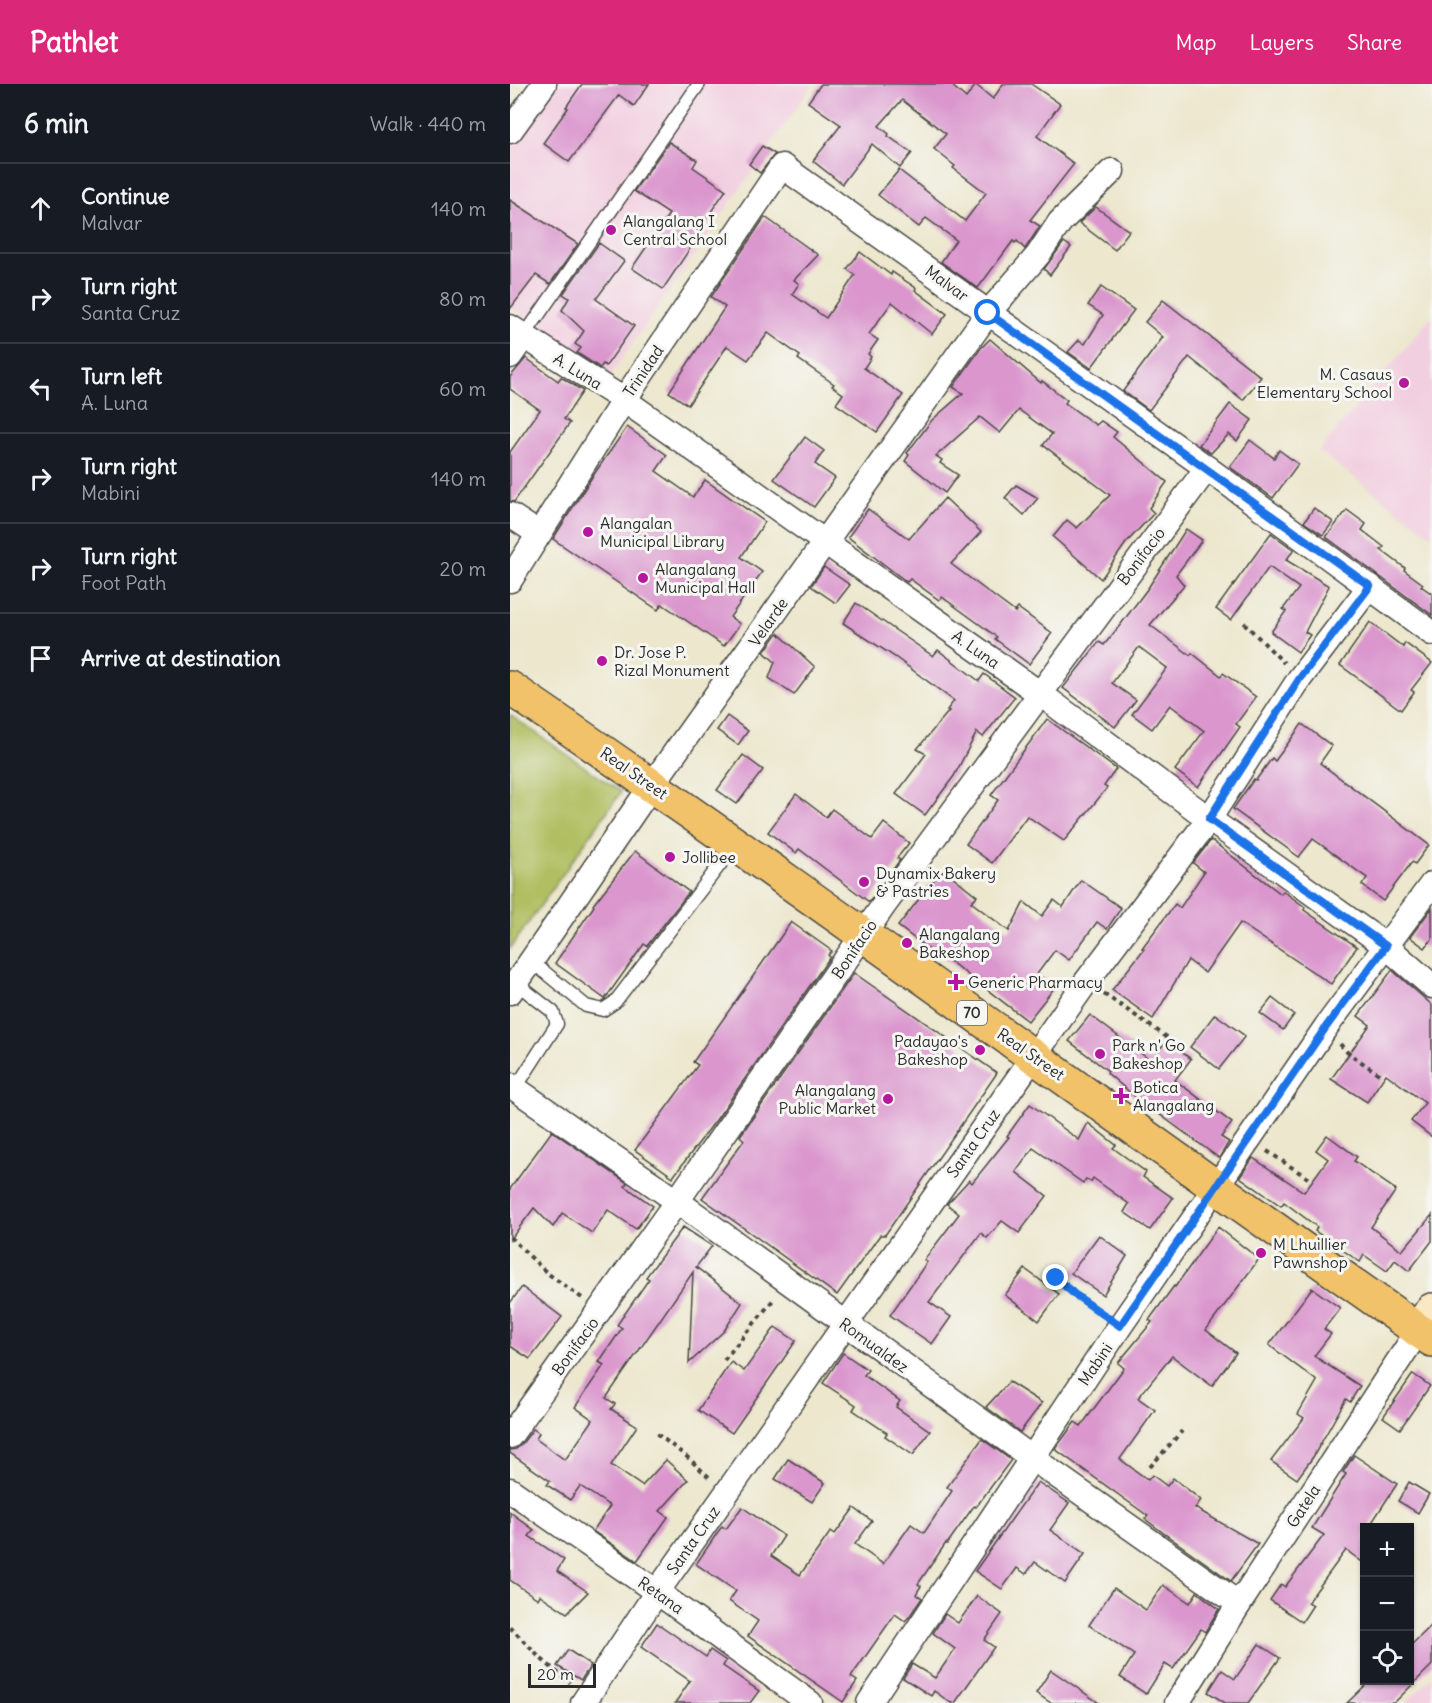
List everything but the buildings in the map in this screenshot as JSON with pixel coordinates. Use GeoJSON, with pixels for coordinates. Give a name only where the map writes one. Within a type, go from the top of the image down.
{"type":"FeatureCollection","features":[{"type":"Feature","properties":{"kind":"highway","name":"Real Street"},"geometry":{"type":"LineString","coordinates":[[510,688],[864,934],[1217,1187],[1428,1327]]}},
{"type":"Feature","properties":{"kind":"street"},"geometry":{"type":"LineString","coordinates":[[510,131],[544,84]]}},
{"type":"Feature","properties":{"kind":"street","name":"Malvar"},"geometry":{"type":"LineString","coordinates":[[783,166],[1207,468],[1432,633]]}},
{"type":"Feature","properties":{"kind":"street","name":"Trinidad"},"geometry":{"type":"LineString","coordinates":[[510,580],[624,400],[783,166]]}},
{"type":"Feature","properties":{"kind":"street","name":"Velarde"},"geometry":{"type":"LineString","coordinates":[[513,988],[652,785],[988,313],[1038,255],[1060,222],[1112,171]]}},
{"type":"Feature","properties":{"kind":"street"},"geometry":{"type":"LineString","coordinates":[[510,356],[517,332]]}},
{"type":"Feature","properties":{"kind":"street","name":"A. Luna"},"geometry":{"type":"LineString","coordinates":[[517,332],[624,400],[1039,693],[1386,946],[1432,986]]}},
{"type":"Feature","properties":{"kind":"street","name":"Bonifacio"},"geometry":{"type":"LineString","coordinates":[[510,1436],[864,934],[1039,693],[1207,468]]}},
{"type":"Feature","properties":{"kind":"street"},"geometry":{"type":"LineString","coordinates":[[510,514],[539,534]]}},
{"type":"Feature","properties":{"kind":"street","name":"Santa Cruz"},"geometry":{"type":"LineString","coordinates":[[585,1700],[725,1494],[1086,982],[1209,819],[1300,678],[1370,586]]}},
{"type":"Feature","properties":{"kind":"street","name":"Mabini"},"geometry":{"type":"LineString","coordinates":[[869,1703],[1120,1326],[1326,1027],[1432,884]]}},
{"type":"Feature","properties":{"kind":"street","name":"Romualdez"},"geometry":{"type":"LineString","coordinates":[[512,1087],[677,1201],[845,1324],[1239,1604]]}},
{"type":"Feature","properties":{"kind":"street","name":"Gatela"},"geometry":{"type":"LineString","coordinates":[[1177,1703],[1239,1604],[1428,1327]]}},
{"type":"Feature","properties":{"kind":"street","name":"Retana"},"geometry":{"type":"LineString","coordinates":[[510,1490],[657,1592],[810,1703]]}},
{"type":"Feature","properties":{"kind":"lane"},"geometry":{"type":"LineString","coordinates":[[517,332],[699,84]]}},
{"type":"Feature","properties":{"kind":"lane"},"geometry":{"type":"LineString","coordinates":[[531,962],[586,1006],[603,1010],[615,1002],[736,844]]}},
{"type":"Feature","properties":{"kind":"lane"},"geometry":{"type":"LineString","coordinates":[[512,1087],[557,1024],[553,1012],[513,988]]}},
{"type":"Feature","properties":{"kind":"path"},"geometry":{"type":"LineString","coordinates":[[1244,623],[1300,678]]}},
{"type":"Feature","properties":{"kind":"path"},"geometry":{"type":"LineString","coordinates":[[1086,982],[1174,1042]]}},
{"type":"Feature","properties":{"kind":"path"},"geometry":{"type":"LineString","coordinates":[[1326,1027],[1347,1052],[1379,1074]]}},
{"type":"Feature","properties":{"kind":"path"},"geometry":{"type":"LineString","coordinates":[[1249,1139],[1308,1178]]}},
{"type":"Feature","properties":{"kind":"path"},"geometry":{"type":"LineString","coordinates":[[510,1237],[547,1273],[600,1311]]}},
{"type":"Feature","properties":{"kind":"path"},"geometry":{"type":"LineString","coordinates":[[1056,1278],[1074,1294],[1120,1326]]}},
{"type":"Feature","properties":{"kind":"path"},"geometry":{"type":"LineString","coordinates":[[724,1360],[789,1283]]}},
{"type":"Feature","properties":{"kind":"path"},"geometry":{"type":"LineString","coordinates":[[1150,1467],[1182,1431]]}},
{"type":"Feature","properties":{"kind":"path"},"geometry":{"type":"LineString","coordinates":[[657,1434],[686,1456],[725,1494]]}},
{"type":"Feature","properties":{"kind":"path"},"geometry":{"type":"LineString","coordinates":[[510,1627],[585,1700]]}},
{"type":"Feature","properties":{"kind":"shaded area","name":"Alangalang I Central School"},"geometry":{"type":"Polygon","coordinates":[[[558,84],[813,84],[609,377],[510,307],[510,152],[558,84]]]}},
{"type":"Feature","properties":{"kind":"shaded area","name":"M. Casaus Elementary School"},"geometry":{"type":"Polygon","coordinates":[[[1432,316],[1432,536],[1319,451],[1432,316]]]}},
{"type":"Feature","properties":{"kind":"shaded area"},"geometry":{"type":"Polygon","coordinates":[[[1432,1677],[1432,1703],[1405,1703],[1432,1677]]]}},
{"type":"Feature","properties":{"kind":"green space"},"geometry":{"type":"Polygon","coordinates":[[[510,715],[621,792],[510,949],[510,715]]]}},
{"type":"Feature","properties":{"kind":"place","name":"Alangalang I Central School"},"geometry":{"type":"Point","coordinates":[611,230]}},
{"type":"Feature","properties":{"kind":"place","name":"M. Casaus Elementary School"},"geometry":{"type":"Point","coordinates":[1404,383]}},
{"type":"Feature","properties":{"kind":"place","name":"Alangalan Municipal Library"},"geometry":{"type":"Point","coordinates":[588,532]}},
{"type":"Feature","properties":{"kind":"place","name":"Alangalang Municipal Hall"},"geometry":{"type":"Point","coordinates":[643,578]}},
{"type":"Feature","properties":{"kind":"place","name":"Dr. Jose P. Rizal Monument"},"geometry":{"type":"Point","coordinates":[602,661]}},
{"type":"Feature","properties":{"kind":"place","name":"Jollibee"},"geometry":{"type":"Point","coordinates":[670,857]}},
{"type":"Feature","properties":{"kind":"place","name":"Dynamix Bakery & Pastries"},"geometry":{"type":"Point","coordinates":[864,882]}},
{"type":"Feature","properties":{"kind":"place","name":"Alangalang Bakeshop"},"geometry":{"type":"Point","coordinates":[907,943]}},
{"type":"Feature","properties":{"kind":"place","name":"Generic Pharmacy"},"geometry":{"type":"Point","coordinates":[956,982]}},
{"type":"Feature","properties":{"kind":"place","name":"Padayao's Bakeshop"},"geometry":{"type":"Point","coordinates":[980,1050]}},
{"type":"Feature","properties":{"kind":"place","name":"Park n' Go Bakeshop"},"geometry":{"type":"Point","coordinates":[1100,1054]}},
{"type":"Feature","properties":{"kind":"place","name":"Botica Alangalang"},"geometry":{"type":"Point","coordinates":[1121,1096]}},
{"type":"Feature","properties":{"kind":"place","name":"Alangalang Public Market"},"geometry":{"type":"Point","coordinates":[888,1099]}},
{"type":"Feature","properties":{"kind":"place","name":"M Lhuillier Pawnshop"},"geometry":{"type":"Point","coordinates":[1261,1253]}},
{"type":"Feature","properties":{"kind":"route"},"geometry":{"type":"LineString","coordinates":[[988,313],[1370,586],[1300,678],[1209,819],[1386,946],[1326,1027],[1120,1326],[1074,1294],[1056,1278]]}}]}
